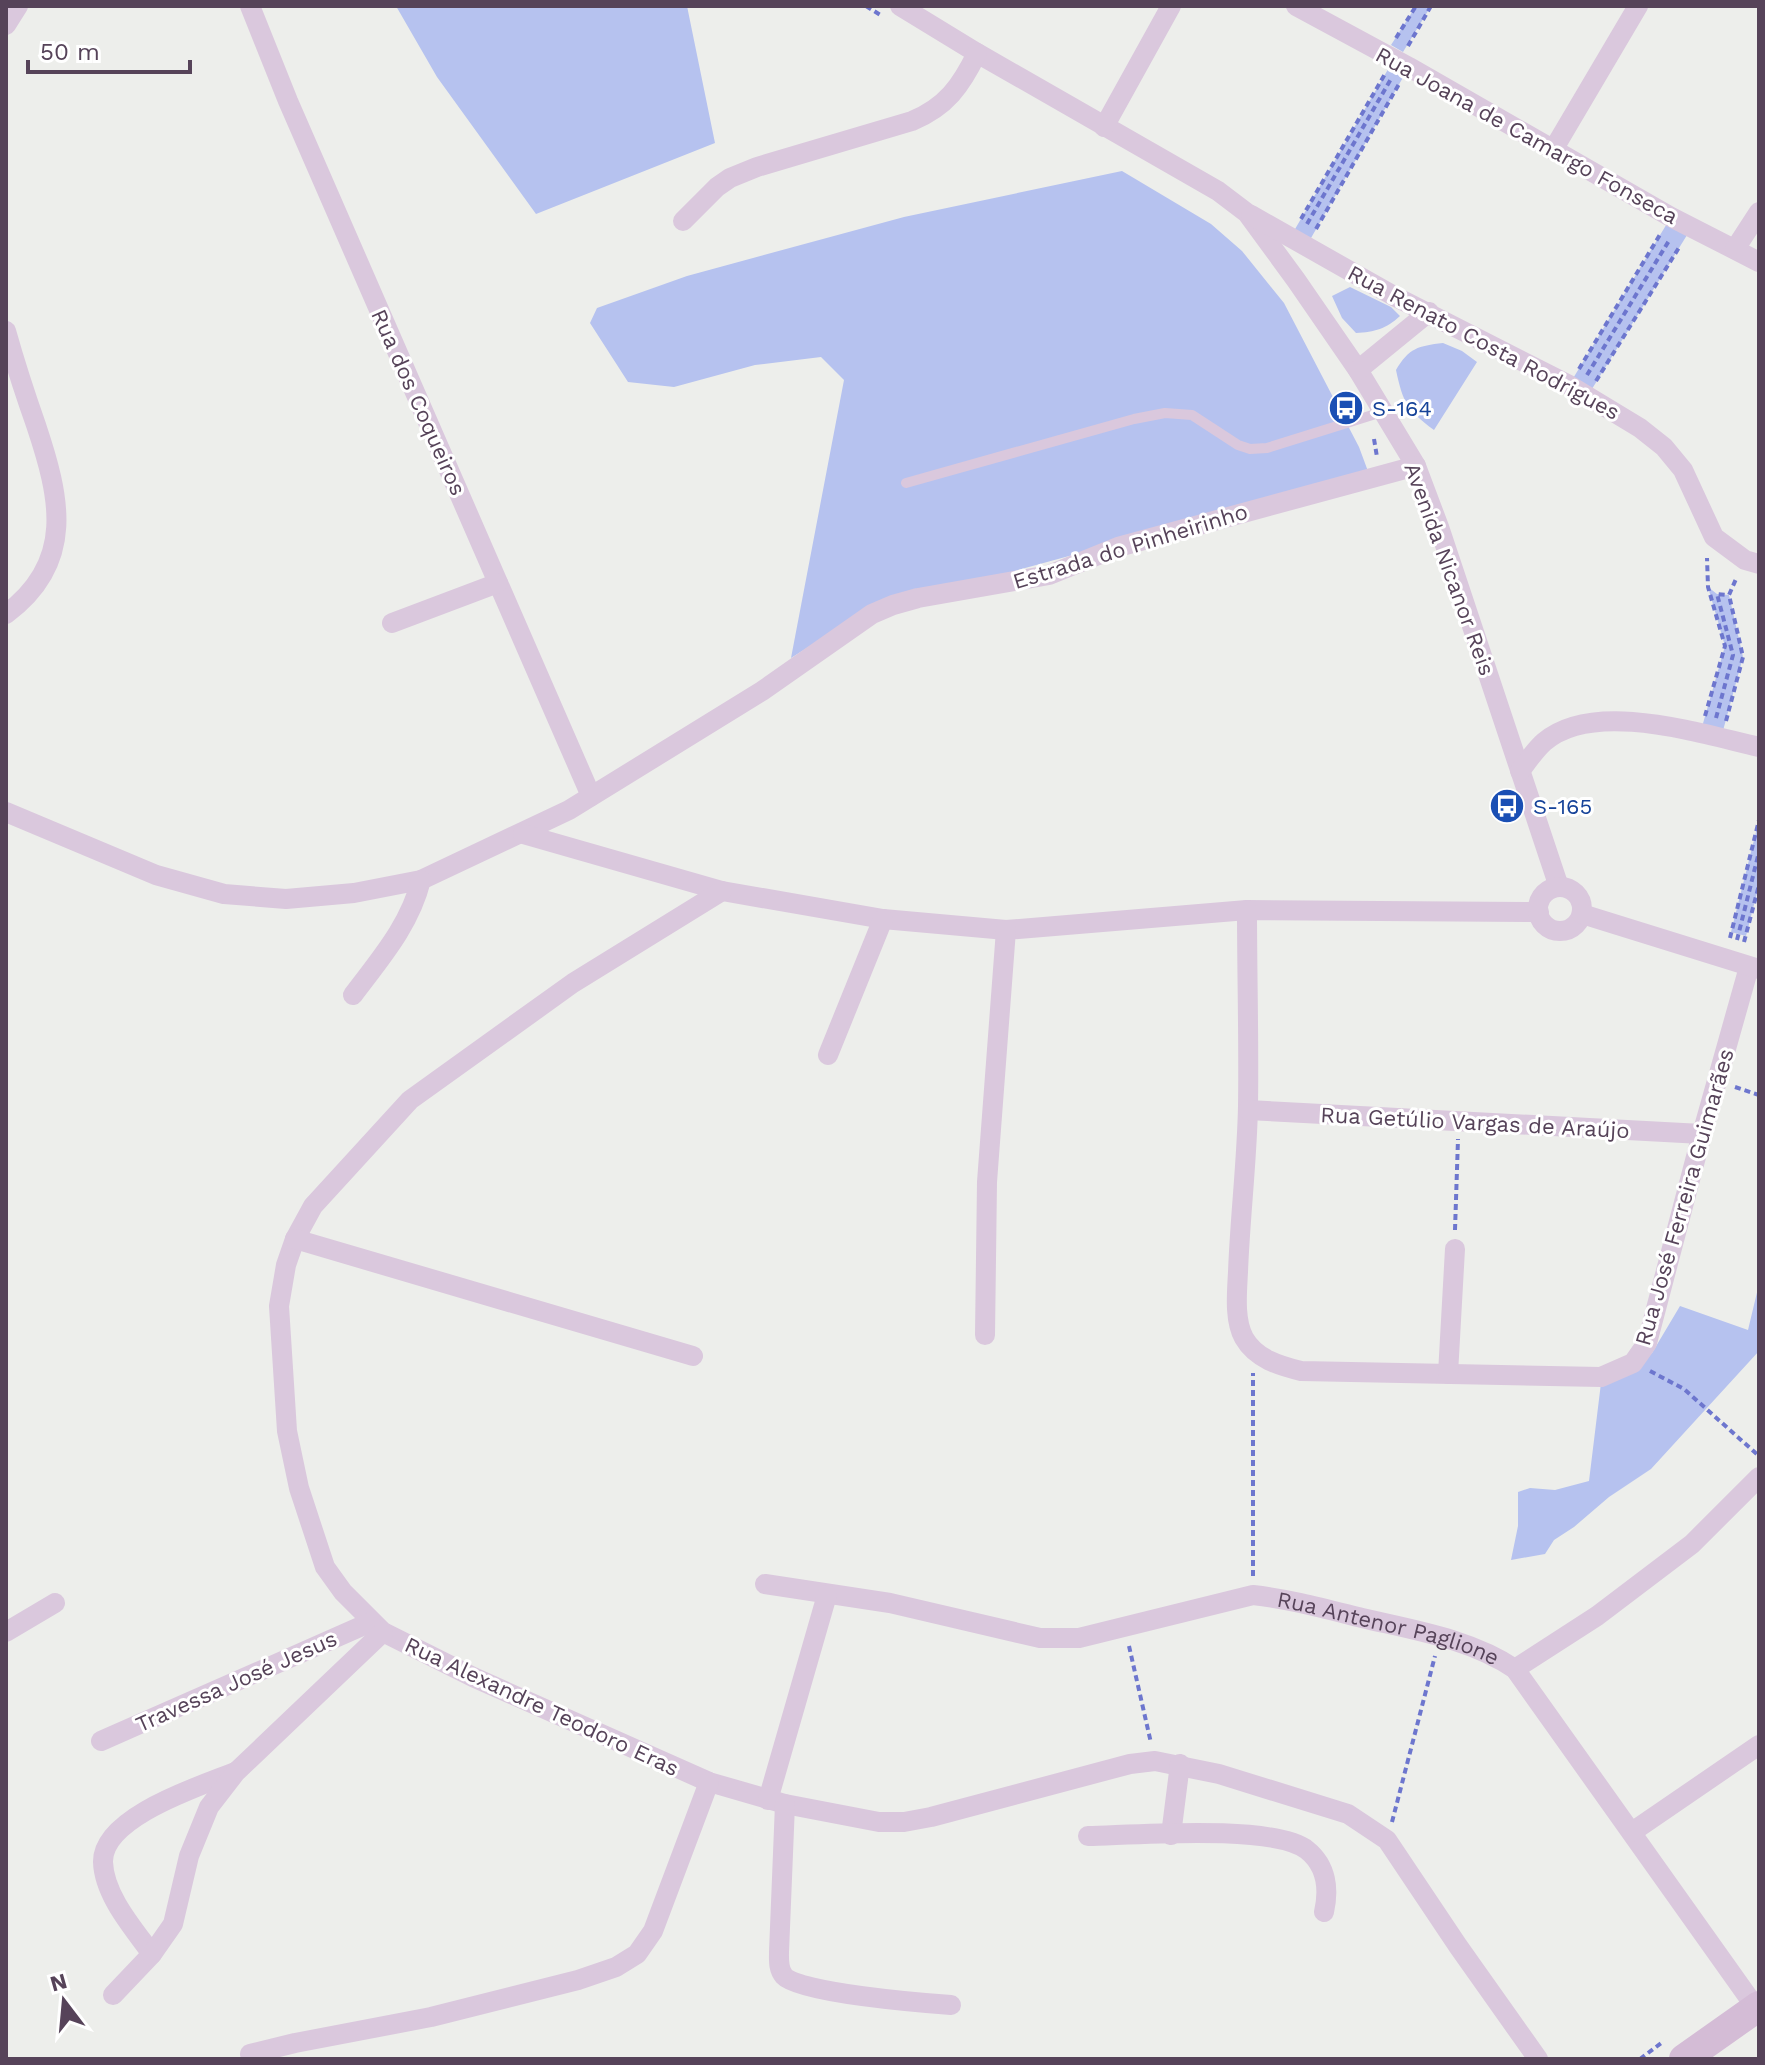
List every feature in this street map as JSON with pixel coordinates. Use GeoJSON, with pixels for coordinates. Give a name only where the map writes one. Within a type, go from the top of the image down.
{"type":"FeatureCollection","features":[{"type":"Feature","properties":{"kind":"main road","name":"Rua Antenor Paglione"},"geometry":{"type":"LineString","coordinates":[[1684,2059],[1758,2007]]}},
{"type":"Feature","properties":{"kind":"street"},"geometry":{"type":"LineString","coordinates":[[6,25],[18,6]]}},
{"type":"Feature","properties":{"kind":"street","name":"Rua dos Coqueiros"},"geometry":{"type":"LineString","coordinates":[[250,6],[288,101],[591,796]]}},
{"type":"Feature","properties":{"kind":"street"},"geometry":{"type":"LineString","coordinates":[[1104,127],[1171,6]]}},
{"type":"Feature","properties":{"kind":"street","name":"Rua Joana de Camargo Fonseca"},"geometry":{"type":"LineString","coordinates":[[1296,6],[1399,58],[1553,150],[1759,262]]}},
{"type":"Feature","properties":{"kind":"street"},"geometry":{"type":"LineString","coordinates":[[1553,150],[1638,6]]}},
{"type":"Feature","properties":{"kind":"street","name":"Avenida Nicanor Reis"},"geometry":{"type":"LineString","coordinates":[[893,12],[925,13],[977,53],[1218,191],[1247,213],[1358,370],[1372,414],[1416,466],[1559,887]]}},
{"type":"Feature","properties":{"kind":"street"},"geometry":{"type":"LineString","coordinates":[[683,221],[730,178],[932,113],[944,104],[968,72],[977,53]]}},
{"type":"Feature","properties":{"kind":"street"},"geometry":{"type":"LineString","coordinates":[[1735,249],[1759,212]]}},
{"type":"Feature","properties":{"kind":"street","name":"Rua Renato Costa Rodrigues"},"geometry":{"type":"LineString","coordinates":[[1247,213],[1394,296],[1578,391],[1640,428],[1664,447],[1683,470],[1714,537],[1752,562]]}},
{"type":"Feature","properties":{"kind":"street"},"geometry":{"type":"LineString","coordinates":[[1358,370],[1429,312]]}},
{"type":"Feature","properties":{"kind":"street"},"geometry":{"type":"LineString","coordinates":[[6,331],[47,460],[58,507],[57,537],[46,570],[28,597],[6,614]]}},
{"type":"Feature","properties":{"kind":"street","name":"Estrada do Pinheirinho"},"geometry":{"type":"LineString","coordinates":[[6,812],[156,875],[224,894],[286,899],[354,893],[421,880],[523,834],[591,796],[762,691],[872,614],[893,605],[1049,575],[1118,547],[1416,466]]}},
{"type":"Feature","properties":{"kind":"street"},"geometry":{"type":"LineString","coordinates":[[392,623],[498,583]]}},
{"type":"Feature","properties":{"kind":"street"},"geometry":{"type":"LineString","coordinates":[[1520,771],[1545,741],[1603,719],[1641,723],[1759,747]]}},
{"type":"Feature","properties":{"kind":"street"},"geometry":{"type":"LineString","coordinates":[[523,834],[722,891],[883,919],[1006,930],[1247,910],[1539,912]]}},
{"type":"Feature","properties":{"kind":"street"},"geometry":{"type":"LineString","coordinates":[[353,995],[398,934],[415,905],[421,880]]}},
{"type":"Feature","properties":{"kind":"street"},"geometry":{"type":"LineString","coordinates":[[1559,887],[1566,887],[1578,894],[1583,907],[1574,926],[1560,931],[1546,925],[1539,912],[1541,897],[1552,888],[1559,887]]}},
{"type":"Feature","properties":{"kind":"street","name":"Rua Alexandre Teodoro Eras"},"geometry":{"type":"LineString","coordinates":[[722,891],[573,983],[410,1100],[313,1206],[295,1239],[286,1265],[279,1306],[287,1431],[299,1488],[325,1567],[343,1592],[377,1627],[473,1677],[709,1782],[776,1802],[879,1822],[904,1822],[946,1814],[1130,1764],[1155,1761],[1180,1764],[1348,1814],[1387,1840],[1538,2059]]}},
{"type":"Feature","properties":{"kind":"street"},"geometry":{"type":"LineString","coordinates":[[1247,910],[1248,1110],[1237,1300],[1243,1337],[1253,1349]]}},
{"type":"Feature","properties":{"kind":"street"},"geometry":{"type":"LineString","coordinates":[[1582,914],[1740,964]]}},
{"type":"Feature","properties":{"kind":"street"},"geometry":{"type":"LineString","coordinates":[[828,1055],[883,919]]}},
{"type":"Feature","properties":{"kind":"street"},"geometry":{"type":"LineString","coordinates":[[985,1335],[987,1182],[1006,930]]}},
{"type":"Feature","properties":{"kind":"street","name":"Rua José Ferreira Guimarães"},"geometry":{"type":"LineString","coordinates":[[1253,1349],[1281,1366],[1301,1371],[1601,1377],[1633,1363],[1647,1343],[1702,1134],[1740,964]]}},
{"type":"Feature","properties":{"kind":"street","name":"Rua Getúlio Vargas de Araújo"},"geometry":{"type":"LineString","coordinates":[[1248,1110],[1702,1134]]}},
{"type":"Feature","properties":{"kind":"street"},"geometry":{"type":"LineString","coordinates":[[295,1239],[693,1356]]}},
{"type":"Feature","properties":{"kind":"street"},"geometry":{"type":"LineString","coordinates":[[1448,1374],[1455,1249]]}},
{"type":"Feature","properties":{"kind":"street"},"geometry":{"type":"LineString","coordinates":[[1515,1669],[1597,1616],[1692,1544],[1759,1477]]}},
{"type":"Feature","properties":{"kind":"street","name":"Rua Antenor Paglione"},"geometry":{"type":"LineString","coordinates":[[765,1584],[890,1603],[1040,1638],[1079,1638],[1253,1595],[1279,1598],[1439,1637],[1493,1654],[1515,1669],[1758,2007]]}},
{"type":"Feature","properties":{"kind":"street"},"geometry":{"type":"LineString","coordinates":[[827,1595],[776,1802],[779,1966],[784,1976],[795,1984],[951,2005]]}},
{"type":"Feature","properties":{"kind":"street"},"geometry":{"type":"LineString","coordinates":[[6,1632],[55,1603]]}},
{"type":"Feature","properties":{"kind":"street"},"geometry":{"type":"LineString","coordinates":[[113,1995],[152,1954],[173,1924],[181,1882],[209,1807],[236,1772],[377,1627]]}},
{"type":"Feature","properties":{"kind":"street","name":"Travessa José Jesus"},"geometry":{"type":"LineString","coordinates":[[101,1741],[377,1627]]}},
{"type":"Feature","properties":{"kind":"street"},"geometry":{"type":"LineString","coordinates":[[1632,1832],[1759,1745]]}},
{"type":"Feature","properties":{"kind":"street"},"geometry":{"type":"LineString","coordinates":[[1171,1835],[1180,1764]]}},
{"type":"Feature","properties":{"kind":"street"},"geometry":{"type":"LineString","coordinates":[[152,1954],[114,1898],[107,1879],[103,1862],[111,1837],[145,1813],[185,1792],[236,1772]]}},
{"type":"Feature","properties":{"kind":"street"},"geometry":{"type":"LineString","coordinates":[[250,2054],[310,2039],[431,2017],[578,1980],[616,1967],[637,1954],[653,1931],[709,1782]]}},
{"type":"Feature","properties":{"kind":"street"},"geometry":{"type":"LineString","coordinates":[[1088,1836],[1222,1834],[1281,1838],[1307,1850],[1322,1868],[1328,1893],[1324,1912]]}},
{"type":"Feature","properties":{"kind":"lane"},"geometry":{"type":"LineString","coordinates":[[906,483],[1165,413],[1192,415],[1238,445],[1250,449],[1267,448],[1372,414]]}},
{"type":"Feature","properties":{"kind":"path"},"geometry":{"type":"LineString","coordinates":[[866,6],[893,12]]}},
{"type":"Feature","properties":{"kind":"path"},"geometry":{"type":"LineString","coordinates":[[1299,240],[1399,58],[1416,6]]}},
{"type":"Feature","properties":{"kind":"path"},"geometry":{"type":"LineString","coordinates":[[1299,240],[1431,6]]}},
{"type":"Feature","properties":{"kind":"path"},"geometry":{"type":"LineString","coordinates":[[1578,391],[1616,307],[1681,222]]}},
{"type":"Feature","properties":{"kind":"path"},"geometry":{"type":"LineString","coordinates":[[1578,391],[1681,222]]}},
{"type":"Feature","properties":{"kind":"path"},"geometry":{"type":"LineString","coordinates":[[1578,391],[1635,319],[1681,222]]}},
{"type":"Feature","properties":{"kind":"path"},"geometry":{"type":"LineString","coordinates":[[1616,307],[1635,319]]}},
{"type":"Feature","properties":{"kind":"path"},"geometry":{"type":"LineString","coordinates":[[1372,414],[1374,452],[1386,473]]}},
{"type":"Feature","properties":{"kind":"path"},"geometry":{"type":"LineString","coordinates":[[1711,736],[1725,646],[1708,587],[1707,554],[1714,537]]}},
{"type":"Feature","properties":{"kind":"path"},"geometry":{"type":"LineString","coordinates":[[1711,736],[1743,657],[1729,595],[1752,562]]}},
{"type":"Feature","properties":{"kind":"path"},"geometry":{"type":"LineString","coordinates":[[1708,587],[1717,594],[1729,595]]}},
{"type":"Feature","properties":{"kind":"path"},"geometry":{"type":"LineString","coordinates":[[1711,736],[1733,655],[1717,594]]}},
{"type":"Feature","properties":{"kind":"path"},"geometry":{"type":"LineString","coordinates":[[1725,646],[1741,646]]}},
{"type":"Feature","properties":{"kind":"path"},"geometry":{"type":"LineString","coordinates":[[1740,964],[1750,855],[1759,820]]}},
{"type":"Feature","properties":{"kind":"path"},"geometry":{"type":"LineString","coordinates":[[1740,964],[1759,855],[1750,855]]}},
{"type":"Feature","properties":{"kind":"path"},"geometry":{"type":"LineString","coordinates":[[1740,964],[1759,885]]}},
{"type":"Feature","properties":{"kind":"path"},"geometry":{"type":"LineString","coordinates":[[1455,1249],[1459,1120]]}},
{"type":"Feature","properties":{"kind":"path"},"geometry":{"type":"LineString","coordinates":[[1253,1349],[1253,1595]]}},
{"type":"Feature","properties":{"kind":"path"},"geometry":{"type":"LineString","coordinates":[[1633,1363],[1684,1389],[1759,1457]]}},
{"type":"Feature","properties":{"kind":"path"},"geometry":{"type":"LineString","coordinates":[[1126,1628],[1155,1761]]}},
{"type":"Feature","properties":{"kind":"path"},"geometry":{"type":"LineString","coordinates":[[1387,1840],[1439,1637]]}},
{"type":"Feature","properties":{"kind":"shaded area"},"geometry":{"type":"Polygon","coordinates":[[[396,6],[687,6],[715,143],[536,214],[437,77],[396,6]]]}},
{"type":"Feature","properties":{"kind":"shaded area"},"geometry":{"type":"Polygon","coordinates":[[[1416,6],[1431,6],[1403,52],[1391,45],[1416,6]]]}},
{"type":"Feature","properties":{"kind":"shaded area"},"geometry":{"type":"Polygon","coordinates":[[[1394,59],[1409,67],[1307,245],[1291,236],[1394,59]]]}},
{"type":"Feature","properties":{"kind":"shaded area"},"geometry":{"type":"Polygon","coordinates":[[[1122,171],[1211,224],[1242,251],[1284,303],[1359,447],[1369,474],[864,612],[791,658],[844,380],[821,357],[755,365],[674,387],[628,382],[590,323],[597,308],[687,276],[904,217],[1122,171]]]}},
{"type":"Feature","properties":{"kind":"shaded area"},"geometry":{"type":"Polygon","coordinates":[[[1671,217],[1692,227],[1587,397],[1569,385],[1671,217]]]}},
{"type":"Feature","properties":{"kind":"shaded area"},"geometry":{"type":"Polygon","coordinates":[[[1350,287],[1391,307],[1400,316],[1380,329],[1356,333],[1342,318],[1332,296],[1350,287]]]}},
{"type":"Feature","properties":{"kind":"shaded area"},"geometry":{"type":"Polygon","coordinates":[[[1443,343],[1477,362],[1434,430],[1408,405],[1396,370],[1415,349],[1443,343]]]}},
{"type":"Feature","properties":{"kind":"shaded area"},"geometry":{"type":"Polygon","coordinates":[[[1708,587],[1717,594],[1729,595],[1743,657],[1721,738],[1700,734],[1725,646],[1708,587]]]}},
{"type":"Feature","properties":{"kind":"shaded area"},"geometry":{"type":"Polygon","coordinates":[[[1759,820],[1759,885],[1746,936],[1731,932],[1759,820]]]}},
{"type":"Feature","properties":{"kind":"shaded area"},"geometry":{"type":"Polygon","coordinates":[[[1759,1284],[1759,1351],[1651,1469],[1554,1540],[1545,1554],[1511,1560],[1518,1526],[1518,1492],[1530,1488],[1555,1490],[1589,1481],[1601,1383],[1652,1353],[1680,1306],[1748,1330],[1759,1284]]]}},
{"type":"Feature","properties":{"kind":"place","name":"S-164"},"geometry":{"type":"Point","coordinates":[1346,408]}},
{"type":"Feature","properties":{"kind":"place","name":"S-165"},"geometry":{"type":"Point","coordinates":[1507,806]}}]}
